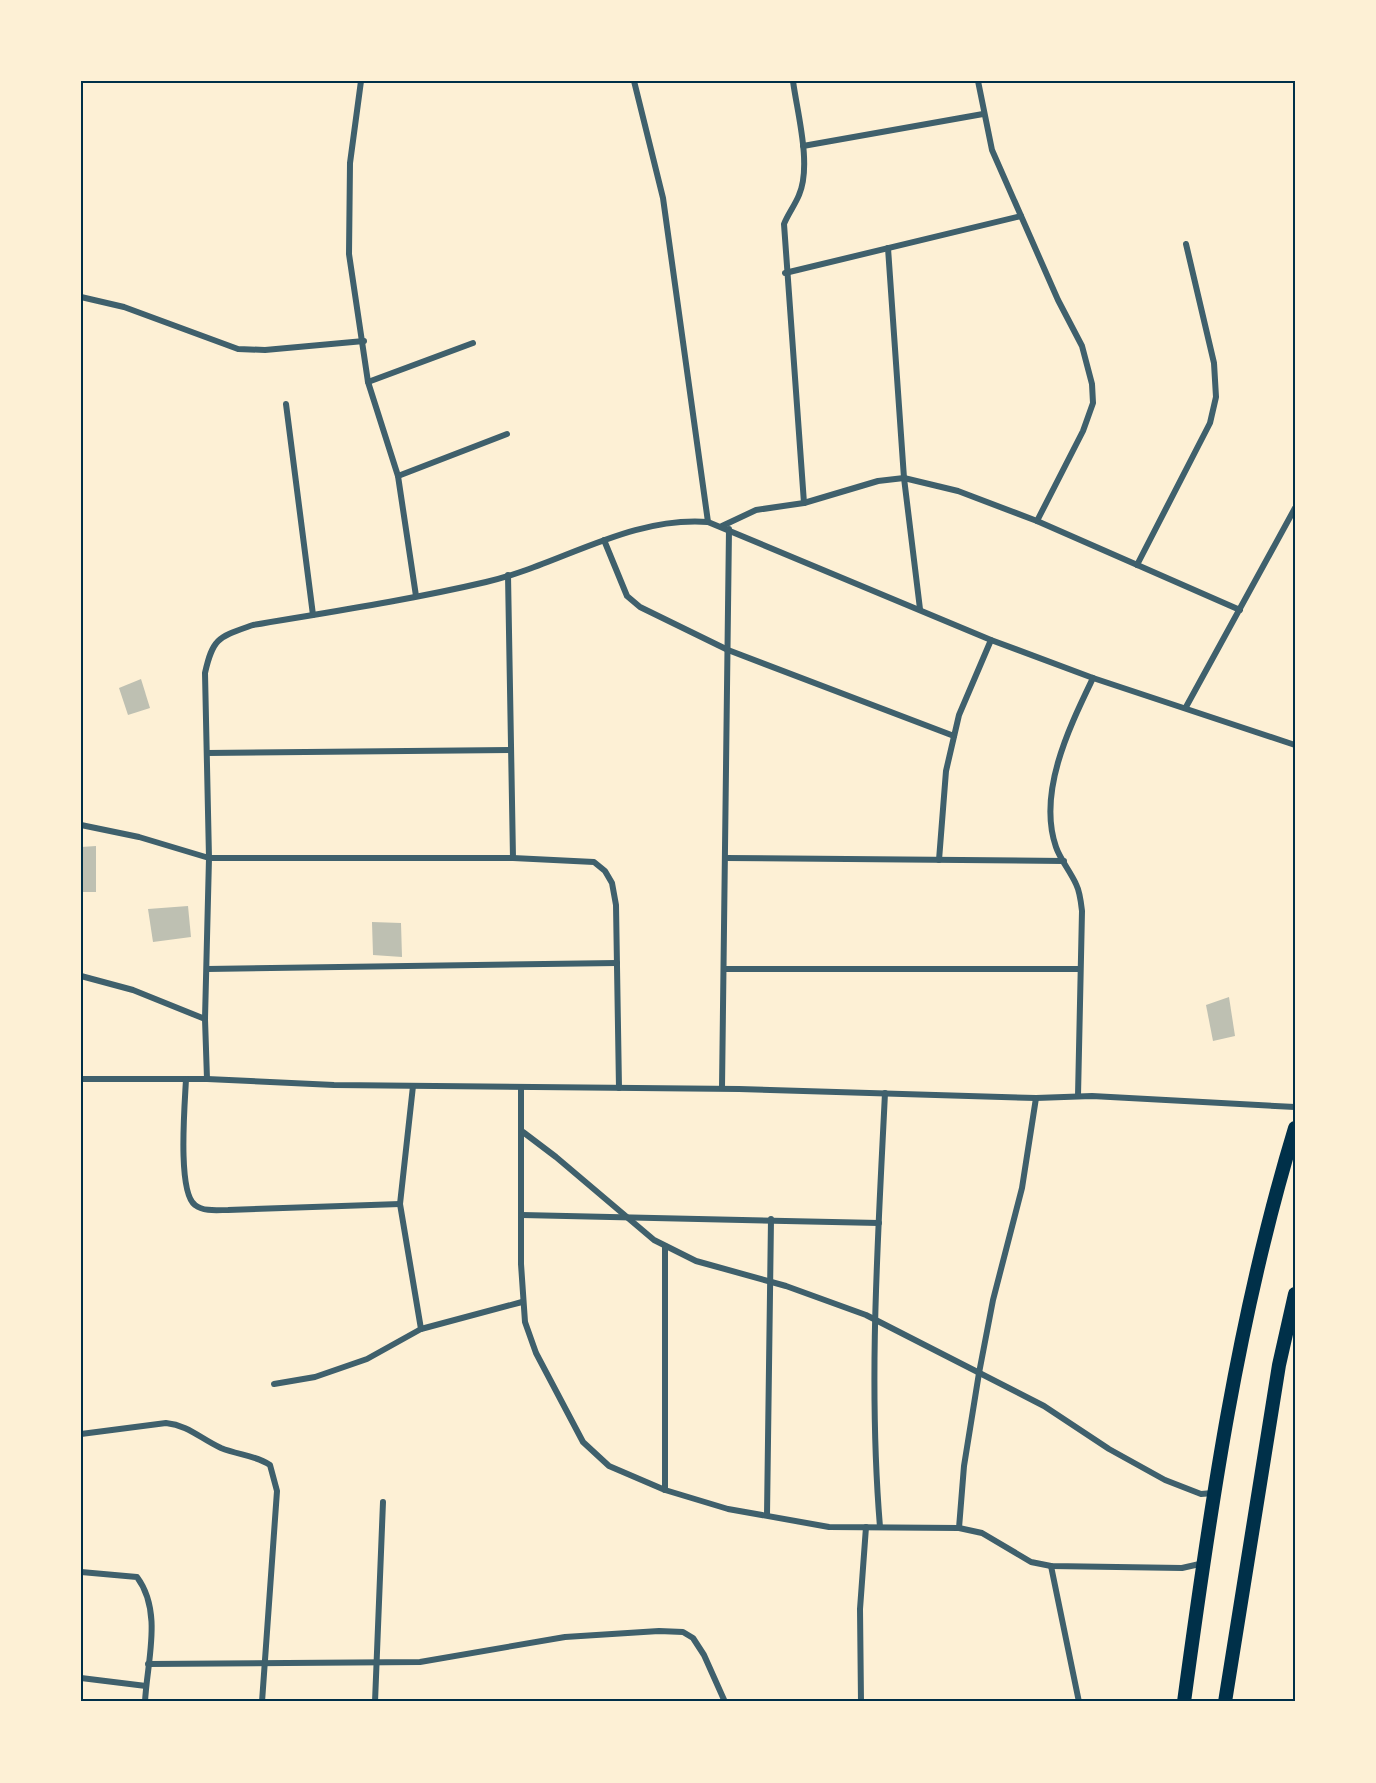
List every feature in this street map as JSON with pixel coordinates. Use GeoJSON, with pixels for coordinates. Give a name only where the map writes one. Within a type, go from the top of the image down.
{"type":"FeatureCollection","features":[{"type":"Feature","properties":{"kind":"main road"},"geometry":{"type":"LineString","coordinates":[[1184,1702],[1215,1493],[1241,1348],[1274,1198],[1295,1128]]}},
{"type":"Feature","properties":{"kind":"main road"},"geometry":{"type":"LineString","coordinates":[[1226,1702],[1279,1365],[1295,1293]]}},
{"type":"Feature","properties":{"kind":"street"},"geometry":{"type":"LineString","coordinates":[[361,81],[350,163],[349,254],[364,341],[368,382],[398,476],[416,596]]}},
{"type":"Feature","properties":{"kind":"street"},"geometry":{"type":"LineString","coordinates":[[634,81],[663,198],[708,522]]}},
{"type":"Feature","properties":{"kind":"street"},"geometry":{"type":"LineString","coordinates":[[793,81],[803,146],[803,177],[799,195],[784,224],[785,273],[804,503]]}},
{"type":"Feature","properties":{"kind":"street"},"geometry":{"type":"LineString","coordinates":[[978,81],[992,150],[1058,300],[1082,346],[1092,384],[1093,404],[1083,431],[1037,521]]}},
{"type":"Feature","properties":{"kind":"street"},"geometry":{"type":"LineString","coordinates":[[803,146],[983,114]]}},
{"type":"Feature","properties":{"kind":"street"},"geometry":{"type":"LineString","coordinates":[[785,273],[1021,216]]}},
{"type":"Feature","properties":{"kind":"street"},"geometry":{"type":"LineString","coordinates":[[1137,565],[1210,423],[1216,397],[1214,363],[1186,244]]}},
{"type":"Feature","properties":{"kind":"street"},"geometry":{"type":"LineString","coordinates":[[888,248],[904,478],[920,609]]}},
{"type":"Feature","properties":{"kind":"street"},"geometry":{"type":"LineString","coordinates":[[81,297],[124,308],[238,349],[265,350],[364,341]]}},
{"type":"Feature","properties":{"kind":"street"},"geometry":{"type":"LineString","coordinates":[[368,382],[473,343]]}},
{"type":"Feature","properties":{"kind":"street"},"geometry":{"type":"LineString","coordinates":[[286,404],[313,615]]}},
{"type":"Feature","properties":{"kind":"street"},"geometry":{"type":"LineString","coordinates":[[398,476],[507,434]]}},
{"type":"Feature","properties":{"kind":"street"},"geometry":{"type":"LineString","coordinates":[[722,526],[756,510],[804,503],[878,481],[904,478],[958,491],[1037,521],[1240,610]]}},
{"type":"Feature","properties":{"kind":"street"},"geometry":{"type":"LineString","coordinates":[[1186,707],[1295,508]]}},
{"type":"Feature","properties":{"kind":"street"},"geometry":{"type":"LineString","coordinates":[[207,1079],[205,1018],[209,858],[205,673],[211,648],[225,635],[253,625],[488,582],[604,540],[683,520],[708,522],[992,640],[1092,678],[1186,707],[1295,745]]}},
{"type":"Feature","properties":{"kind":"street"},"geometry":{"type":"LineString","coordinates":[[722,1089],[729,529]]}},
{"type":"Feature","properties":{"kind":"street"},"geometry":{"type":"LineString","coordinates":[[604,540],[627,596],[640,607],[728,650],[954,736]]}},
{"type":"Feature","properties":{"kind":"street"},"geometry":{"type":"LineString","coordinates":[[508,575],[513,858]]}},
{"type":"Feature","properties":{"kind":"street"},"geometry":{"type":"LineString","coordinates":[[939,860],[946,771],[959,715],[992,640]]}},
{"type":"Feature","properties":{"kind":"street"},"geometry":{"type":"LineString","coordinates":[[1078,1096],[1082,911],[1077,887],[1056,847],[1052,823],[1053,790],[1059,756],[1092,678]]}},
{"type":"Feature","properties":{"kind":"street"},"geometry":{"type":"LineString","coordinates":[[207,753],[511,750]]}},
{"type":"Feature","properties":{"kind":"street"},"geometry":{"type":"LineString","coordinates":[[81,825],[139,837],[209,858],[513,858],[594,862],[605,871],[612,883],[616,906],[619,1088]]}},
{"type":"Feature","properties":{"kind":"street"},"geometry":{"type":"LineString","coordinates":[[725,858],[1064,861]]}},
{"type":"Feature","properties":{"kind":"street"},"geometry":{"type":"LineString","coordinates":[[207,969],[616,963]]}},
{"type":"Feature","properties":{"kind":"street"},"geometry":{"type":"LineString","coordinates":[[724,969],[1079,969]]}},
{"type":"Feature","properties":{"kind":"street"},"geometry":{"type":"LineString","coordinates":[[81,976],[134,990],[205,1018]]}},
{"type":"Feature","properties":{"kind":"street"},"geometry":{"type":"LineString","coordinates":[[81,1079],[207,1079],[521,1088],[722,1089],[1036,1098],[1078,1096],[1295,1107]]}},
{"type":"Feature","properties":{"kind":"street"},"geometry":{"type":"LineString","coordinates":[[186,1079],[184,1131],[187,1183],[189,1196],[196,1206],[202,1209],[228,1210],[400,1204]]}},
{"type":"Feature","properties":{"kind":"street"},"geometry":{"type":"LineString","coordinates":[[413,1086],[400,1204],[421,1329]]}},
{"type":"Feature","properties":{"kind":"street"},"geometry":{"type":"LineString","coordinates":[[521,1088],[522,1302],[525,1322],[536,1353],[583,1442],[609,1466],[665,1490],[728,1509],[829,1527],[959,1527],[982,1533],[1031,1562],[1052,1566],[1182,1568],[1204,1563]]}},
{"type":"Feature","properties":{"kind":"street"},"geometry":{"type":"LineString","coordinates":[[880,1527],[875,1470],[875,1319],[885,1093]]}},
{"type":"Feature","properties":{"kind":"street"},"geometry":{"type":"LineString","coordinates":[[959,1527],[964,1466],[979,1373],[993,1300],[1022,1188],[1036,1098]]}},
{"type":"Feature","properties":{"kind":"street"},"geometry":{"type":"LineString","coordinates":[[522,1132],[665,1246],[696,1261],[771,1281],[875,1319],[1044,1406],[1110,1449],[1165,1480],[1201,1494],[1215,1493]]}},
{"type":"Feature","properties":{"kind":"street"},"geometry":{"type":"LineString","coordinates":[[522,1215],[630,1220],[771,1219],[879,1223]]}},
{"type":"Feature","properties":{"kind":"street"},"geometry":{"type":"LineString","coordinates":[[767,1515],[771,1219]]}},
{"type":"Feature","properties":{"kind":"street"},"geometry":{"type":"LineString","coordinates":[[665,1246],[665,1490]]}},
{"type":"Feature","properties":{"kind":"street"},"geometry":{"type":"LineString","coordinates":[[274,1384],[315,1377],[367,1359],[421,1329],[522,1302]]}},
{"type":"Feature","properties":{"kind":"street"},"geometry":{"type":"LineString","coordinates":[[81,1434],[166,1423],[178,1424],[221,1448],[262,1459],[270,1465],[277,1491],[262,1702]]}},
{"type":"Feature","properties":{"kind":"street"},"geometry":{"type":"LineString","coordinates":[[375,1702],[383,1502]]}},
{"type":"Feature","properties":{"kind":"street"},"geometry":{"type":"LineString","coordinates":[[861,1702],[860,1609],[866,1527]]}},
{"type":"Feature","properties":{"kind":"street"},"geometry":{"type":"LineString","coordinates":[[1052,1566],[1078,1702]]}},
{"type":"Feature","properties":{"kind":"street"},"geometry":{"type":"LineString","coordinates":[[81,1572],[136,1577],[147,1591],[152,1615],[145,1702]]}},
{"type":"Feature","properties":{"kind":"street"},"geometry":{"type":"LineString","coordinates":[[148,1664],[377,1663],[440,1659],[565,1637],[659,1631],[683,1632],[693,1638],[704,1654],[725,1702]]}},
{"type":"Feature","properties":{"kind":"street"},"geometry":{"type":"LineString","coordinates":[[81,1678],[146,1686]]}},
{"type":"Feature","properties":{"kind":"building"},"geometry":{"type":"Polygon","coordinates":[[[141,679],[150,708],[128,715],[119,688],[141,679]]]}},
{"type":"Feature","properties":{"kind":"building"},"geometry":{"type":"Polygon","coordinates":[[[96,846],[96,892],[81,892],[81,847],[96,846]]]}},
{"type":"Feature","properties":{"kind":"building"},"geometry":{"type":"Polygon","coordinates":[[[188,906],[191,937],[153,942],[148,909],[188,906]]]}},
{"type":"Feature","properties":{"kind":"building"},"geometry":{"type":"Polygon","coordinates":[[[372,922],[401,923],[402,957],[373,955],[372,922]]]}},
{"type":"Feature","properties":{"kind":"building"},"geometry":{"type":"Polygon","coordinates":[[[1229,997],[1235,1036],[1213,1041],[1206,1005],[1229,997]]]}}]}
